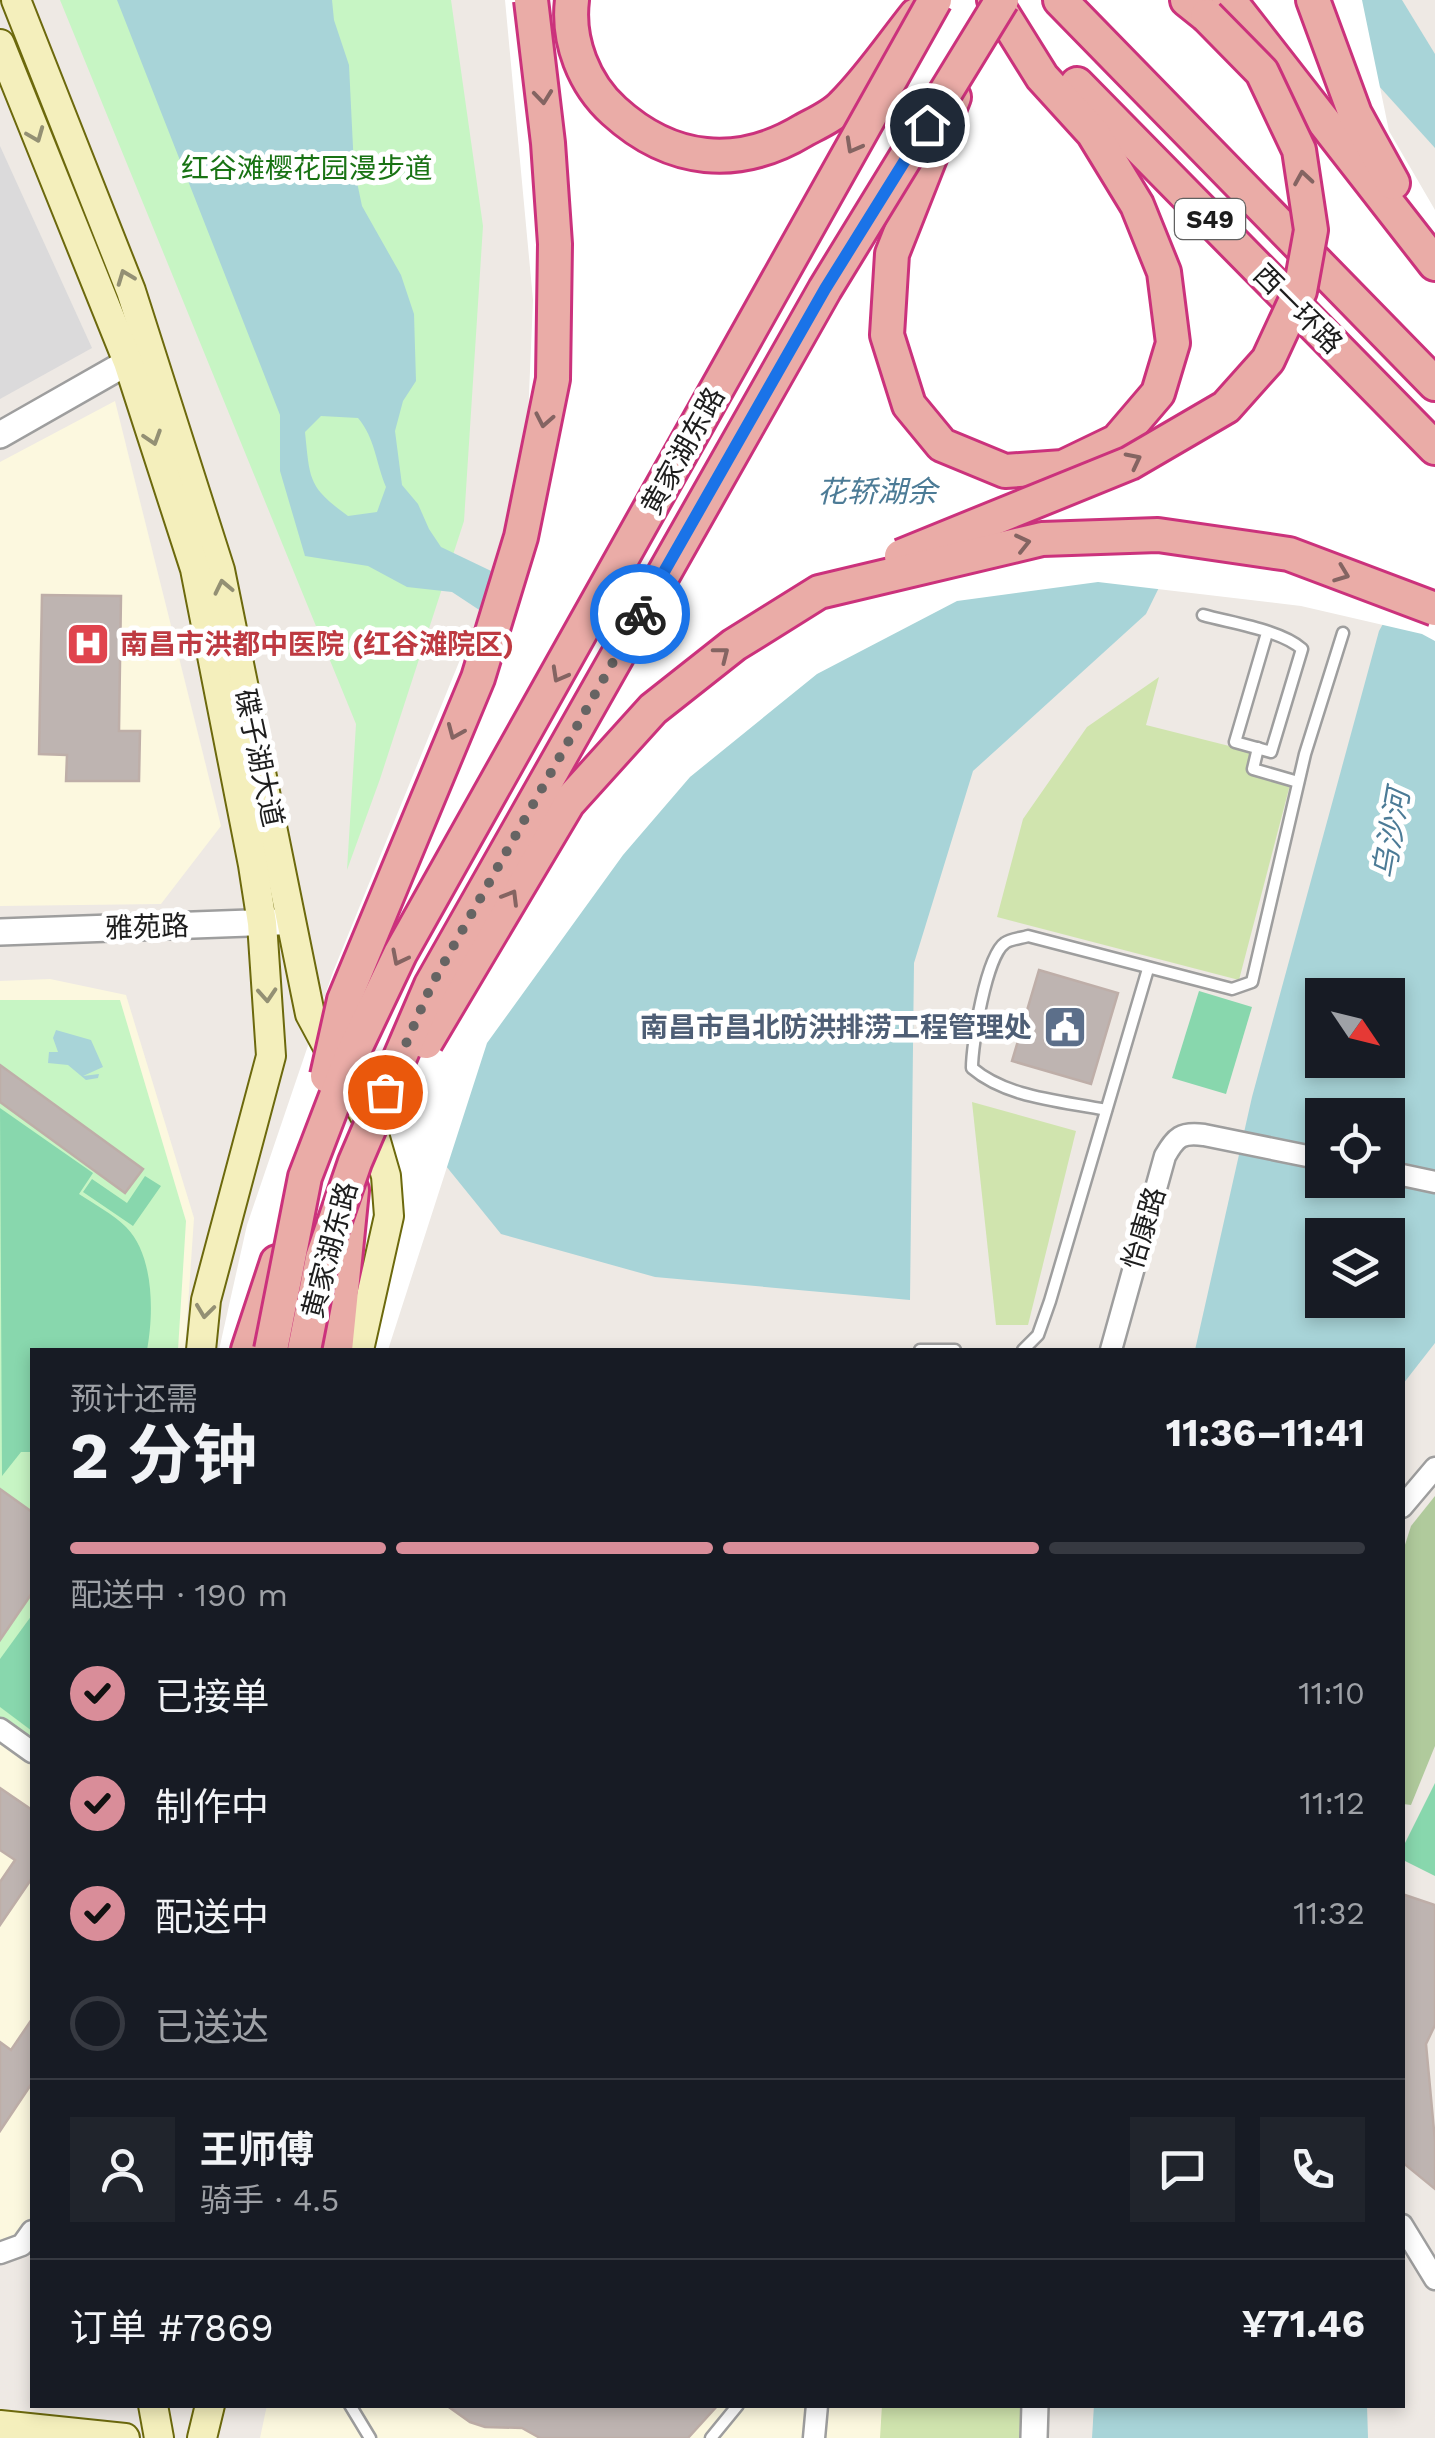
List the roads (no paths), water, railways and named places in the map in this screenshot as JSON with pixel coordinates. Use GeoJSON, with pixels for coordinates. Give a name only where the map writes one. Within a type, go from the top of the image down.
{"type":"FeatureCollection","features":[{"type":"Feature","properties":{"kind":"highway"},"geometry":{"type":"LineString","coordinates":[[572,0],[580,66],[596,94],[636,130],[684,153],[740,156],[788,140],[841,108],[932,0]]}},
{"type":"Feature","properties":{"kind":"highway","name":"黄家湖东路"},"geometry":{"type":"LineString","coordinates":[[271,1348],[304,1177],[351,1057],[400,954],[932,0]]}},
{"type":"Feature","properties":{"kind":"highway"},"geometry":{"type":"LineString","coordinates":[[968,60],[892,254],[887,336],[909,405],[942,445],[1005,471],[1063,467],[1117,440],[1158,393],[1173,343],[1164,272],[1137,205],[1093,133],[1042,77],[994,0]]}},
{"type":"Feature","properties":{"kind":"highway","name":"西一环路"},"geometry":{"type":"LineString","coordinates":[[994,0],[1430,443]]}},
{"type":"Feature","properties":{"kind":"highway","name":"黄家湖东路"},"geometry":{"type":"LineString","coordinates":[[304,1348],[322,1258],[355,1162],[431,986],[825,289],[1002,0]]}},
{"type":"Feature","properties":{"kind":"highway","name":"西一环路"},"geometry":{"type":"LineString","coordinates":[[1060,0],[1435,384]]}},
{"type":"Feature","properties":{"kind":"highway"},"geometry":{"type":"LineString","coordinates":[[336,1348],[355,1162],[568,802],[653,709],[734,644],[818,592],[1130,463],[1226,407],[1268,360],[1300,291],[1311,230],[1299,150],[1262,72],[1187,0]]}},
{"type":"Feature","properties":{"kind":"highway"},"geometry":{"type":"LineString","coordinates":[[1229,0],[1435,264]]}},
{"type":"Feature","properties":{"kind":"highway"},"geometry":{"type":"LineString","coordinates":[[249,1348],[304,1177],[344,1000],[478,678],[521,537],[553,379],[555,244],[534,9]]}},
{"type":"Feature","properties":{"kind":"highway"},"geometry":{"type":"LineString","coordinates":[[1316,12],[1354,114],[1435,250]]}},
{"type":"Feature","properties":{"kind":"highway"},"geometry":{"type":"LineString","coordinates":[[818,592],[1042,539],[1158,534],[1289,554],[1435,609]]}},
{"type":"Feature","properties":{"kind":"main road","name":"碟子湖大道"},"geometry":{"type":"LineString","coordinates":[[16,0],[131,291],[220,570],[310,1014],[373,1131],[386,1176],[389,1216],[359,1348]]}},
{"type":"Feature","properties":{"kind":"main road","name":"碟子湖大道"},"geometry":{"type":"LineString","coordinates":[[0,44],[128,362],[195,569],[262,923],[272,1056],[206,1300],[200,1348]]}},
{"type":"Feature","properties":{"kind":"main road"},"geometry":{"type":"LineString","coordinates":[[154,2408],[159,2438]]}},
{"type":"Feature","properties":{"kind":"main road"},"geometry":{"type":"LineString","coordinates":[[202,2438],[209,2408]]}},
{"type":"Feature","properties":{"kind":"main road"},"geometry":{"type":"LineString","coordinates":[[0,2425],[125,2438]]}},
{"type":"Feature","properties":{"kind":"street"},"geometry":{"type":"LineString","coordinates":[[0,436],[128,362]]}},
{"type":"Feature","properties":{"kind":"street","name":"雅苑路"},"geometry":{"type":"LineString","coordinates":[[0,932],[293,922]]}},
{"type":"Feature","properties":{"kind":"street","name":"怡康路"},"geometry":{"type":"LineString","coordinates":[[1112,1348],[1165,1156],[1176,1138],[1185,1133],[1204,1134],[1305,1155]]}},
{"type":"Feature","properties":{"kind":"street"},"geometry":{"type":"LineString","coordinates":[[1405,1176],[1435,1182]]}},
{"type":"Feature","properties":{"kind":"street"},"geometry":{"type":"LineString","coordinates":[[1405,1503],[1435,1468]]}},
{"type":"Feature","properties":{"kind":"street"},"geometry":{"type":"LineString","coordinates":[[0,1729],[30,1751]]}},
{"type":"Feature","properties":{"kind":"street"},"geometry":{"type":"LineString","coordinates":[[1405,2230],[1435,2279]]}},
{"type":"Feature","properties":{"kind":"street"},"geometry":{"type":"LineString","coordinates":[[0,2254],[22,2245],[30,2234]]}},
{"type":"Feature","properties":{"kind":"street"},"geometry":{"type":"LineString","coordinates":[[814,2438],[817,2408]]}},
{"type":"Feature","properties":{"kind":"street"},"geometry":{"type":"LineString","coordinates":[[1034,2438],[1036,2408]]}},
{"type":"Feature","properties":{"kind":"lane"},"geometry":{"type":"LineString","coordinates":[[1203,615],[1267,633],[1292,641],[1302,649],[1271,752],[1235,742],[1267,633]]}},
{"type":"Feature","properties":{"kind":"lane"},"geometry":{"type":"LineString","coordinates":[[1106,1110],[1008,1089],[986,1080],[972,1068],[972,1044],[995,954],[1006,942],[1028,936],[1232,990],[1252,982],[1298,782],[1343,632]]}},
{"type":"Feature","properties":{"kind":"lane"},"geometry":{"type":"LineString","coordinates":[[1258,748],[1253,769],[1298,782]]}},
{"type":"Feature","properties":{"kind":"lane"},"geometry":{"type":"LineString","coordinates":[[1026,1348],[1038,1336],[1050,1302],[1148,969]]}},
{"type":"Feature","properties":{"kind":"lane"},"geometry":{"type":"LineString","coordinates":[[352,2408],[370,2438]]}},
{"type":"Feature","properties":{"kind":"lane"},"geometry":{"type":"LineString","coordinates":[[712,2438],[736,2408]]}},
{"type":"Feature","properties":{"kind":"water"},"geometry":{"type":"Polygon","coordinates":[[[117,0],[332,0],[334,20],[349,65],[354,168],[362,206],[401,275],[414,314],[416,381],[403,401],[395,431],[402,485],[418,504],[441,547],[566,607],[1204,496],[1146,614],[973,771],[914,963],[910,1300],[655,1277],[501,1234],[416,1129],[552,658],[452,592],[407,587],[368,566],[305,556],[280,471],[280,415],[117,0]],[[321,416],[305,432],[313,481],[348,516],[377,512],[386,487],[372,442],[358,418],[321,416]]]}},
{"type":"Feature","properties":{"kind":"water"},"geometry":{"type":"Polygon","coordinates":[[[1301,0],[1402,0],[1435,54],[1435,148],[1301,0]]]}},
{"type":"Feature","properties":{"kind":"water","name":"乌沙河"},"geometry":{"type":"Polygon","coordinates":[[[1435,530],[1435,1343],[1405,1381],[1405,1348],[1195,1348],[1252,1097],[1379,631],[1435,530]]]}},
{"type":"Feature","properties":{"kind":"water"},"geometry":{"type":"Polygon","coordinates":[[[56,1030],[91,1040],[103,1067],[83,1076],[99,1074],[98,1078],[86,1080],[68,1065],[48,1063],[49,1052],[58,1052],[53,1038],[56,1030]]]}},
{"type":"Feature","properties":{"kind":"water"},"geometry":{"type":"Polygon","coordinates":[[[1094,2408],[1367,2408],[1368,2438],[1092,2438],[1094,2408]]]}},
{"type":"Feature","properties":{"kind":"place","name":"南昌市洪都中医院 (红谷滩院区)"},"geometry":{"type":"Point","coordinates":[88,644]}},
{"type":"Feature","properties":{"kind":"place","name":"南昌市昌北防洪排涝工程管理处"},"geometry":{"type":"Point","coordinates":[1065,1027]}},
{"type":"Feature","properties":{"kind":"park label","name":"红谷滩樱花园漫步道"},"geometry":{"type":"Point","coordinates":[307,168]}},
{"type":"Feature","properties":{"kind":"water label","name":"花轿湖余"},"geometry":{"type":"Point","coordinates":[877,491]}}]}
